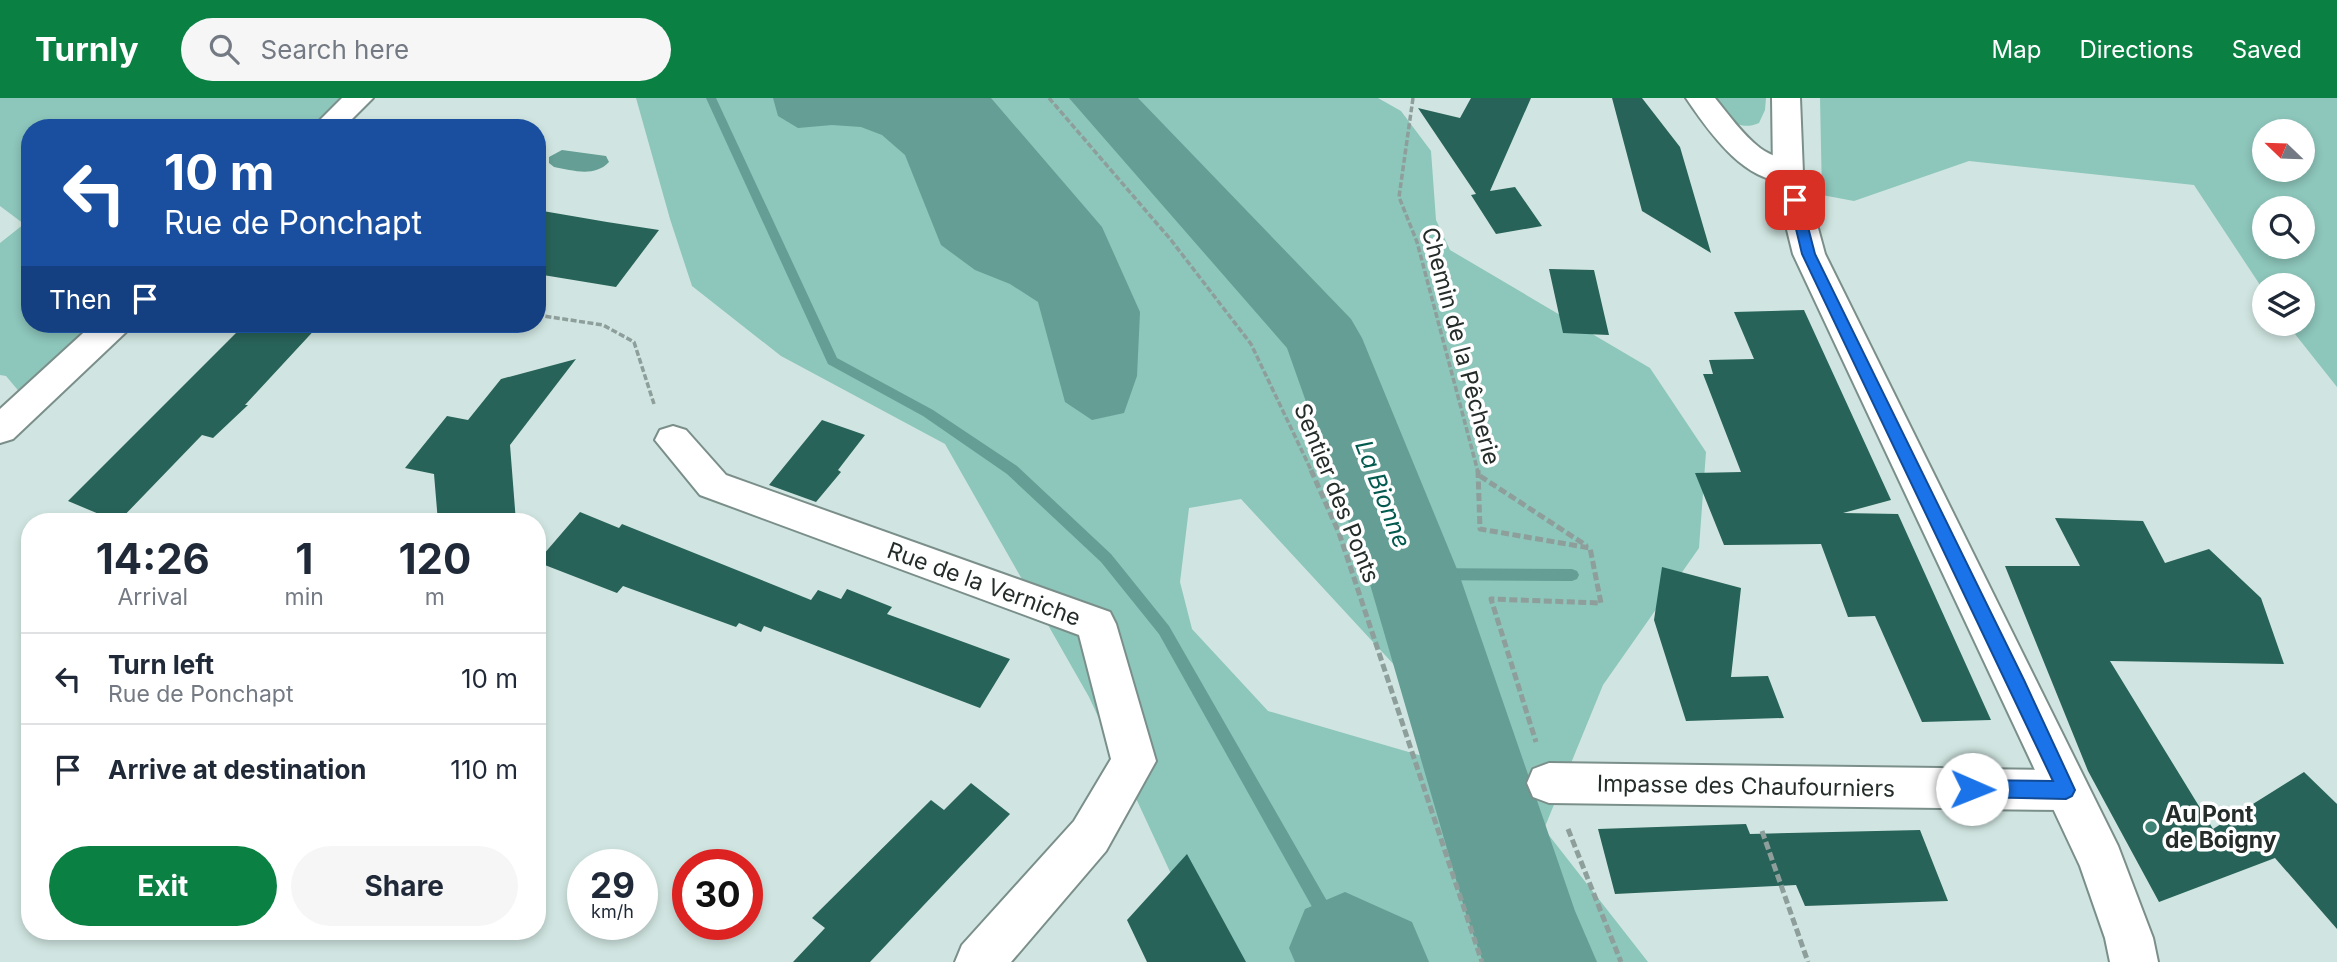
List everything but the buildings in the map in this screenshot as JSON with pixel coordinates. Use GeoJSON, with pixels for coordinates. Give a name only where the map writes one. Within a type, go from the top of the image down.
{"type":"FeatureCollection","features":[{"type":"Feature","properties":{"kind":"street"},"geometry":{"type":"LineString","coordinates":[[336,119],[359,98]]}},
{"type":"Feature","properties":{"kind":"street"},"geometry":{"type":"LineString","coordinates":[[1700,98],[1744,152],[1770,169],[1788,173]]}},
{"type":"Feature","properties":{"kind":"street"},"geometry":{"type":"LineString","coordinates":[[1786,98],[1788,173],[1809,254],[2102,862],[2129,938],[2133,962]]}},
{"type":"Feature","properties":{"kind":"street"},"geometry":{"type":"LineString","coordinates":[[0,430],[104,333]]}},
{"type":"Feature","properties":{"kind":"street","name":"Rue de la Verniche"},"geometry":{"type":"LineString","coordinates":[[673,440],[713,485],[1096,624],[1134,761],[1090,836],[979,962]]}},
{"type":"Feature","properties":{"kind":"street","name":"Impasse des Chaufourniers"},"geometry":{"type":"LineString","coordinates":[[1549,783],[2066,790]]}},
{"type":"Feature","properties":{"kind":"path","name":"Sentier des Ponts"},"geometry":{"type":"LineString","coordinates":[[1049,98],[1171,240],[1251,344],[1277,394],[1339,533],[1482,962]]}},
{"type":"Feature","properties":{"kind":"path","name":"Chemin de la Pêcherie"},"geometry":{"type":"LineString","coordinates":[[1413,98],[1399,197],[1417,242],[1479,476],[1480,529],[1590,548]]}},
{"type":"Feature","properties":{"kind":"path"},"geometry":{"type":"LineString","coordinates":[[546,316],[603,325],[634,342],[654,404],[673,440]]}},
{"type":"Feature","properties":{"kind":"path"},"geometry":{"type":"LineString","coordinates":[[1479,476],[1590,548],[1601,603],[1491,599],[1549,783],[1620,962]]}},
{"type":"Feature","properties":{"kind":"path"},"geometry":{"type":"LineString","coordinates":[[1746,786],[1808,962]]}},
{"type":"Feature","properties":{"kind":"shaded area"},"geometry":{"type":"Polygon","coordinates":[[[0,98],[364,98],[331,119],[21,119],[21,222],[0,206],[0,98]]]}},
{"type":"Feature","properties":{"kind":"shaded area"},"geometry":{"type":"Polygon","coordinates":[[[636,98],[1378,98],[1401,111],[1431,151],[1436,220],[1450,250],[1650,368],[1706,452],[1699,548],[1603,685],[1544,829],[1648,962],[1238,962],[1185,904],[1089,697],[945,444],[781,356],[692,286],[636,98]],[[1241,499],[1189,508],[1180,582],[1192,629],[1268,711],[1436,760],[1421,694],[1241,499]]]}},
{"type":"Feature","properties":{"kind":"shaded area"},"geometry":{"type":"Polygon","coordinates":[[[773,98],[991,98],[1102,227],[1140,312],[1137,376],[1124,413],[1092,420],[1065,402],[1038,302],[1010,284],[975,270],[941,245],[905,155],[882,135],[861,127],[832,125],[798,128],[778,116],[773,98]]]}},
{"type":"Feature","properties":{"kind":"shaded area"},"geometry":{"type":"Polygon","coordinates":[[[1715,98],[1766,98],[1765,110],[1759,123],[1744,126],[1732,121],[1715,98]]]}},
{"type":"Feature","properties":{"kind":"shaded area"},"geometry":{"type":"Polygon","coordinates":[[[1820,98],[2337,98],[2337,387],[2297,336],[2315,336],[2315,273],[2252,273],[2194,185],[1969,161],[1854,201],[1822,195],[1820,98]]]}},
{"type":"Feature","properties":{"kind":"shaded area"},"geometry":{"type":"Polygon","coordinates":[[[562,150],[606,156],[609,162],[590,171],[554,167],[549,163],[549,157],[562,150]]]}},
{"type":"Feature","properties":{"kind":"shaded area"},"geometry":{"type":"Polygon","coordinates":[[[21,226],[21,333],[93,333],[22,395],[6,376],[0,375],[0,243],[21,226]]]}},
{"type":"Feature","properties":{"kind":"waterway"},"geometry":{"type":"LineString","coordinates":[[711,98],[832,361],[928,413],[1012,470],[1106,558],[1164,630],[1353,962]]}},
{"type":"Feature","properties":{"kind":"waterway","name":"La Bionne"},"geometry":{"type":"LineString","coordinates":[[1102,98],[1323,338],[1413,574],[1521,914],[1540,962]]}},
{"type":"Feature","properties":{"kind":"waterway"},"geometry":{"type":"LineString","coordinates":[[1413,574],[1572,575]]}},
{"type":"Feature","properties":{"kind":"waterway"},"geometry":{"type":"LineString","coordinates":[[1345,948],[1372,962]]}},
{"type":"Feature","properties":{"kind":"place","name":"Au Pont de Boigny"},"geometry":{"type":"Point","coordinates":[2151,827]}},
{"type":"Feature","properties":{"kind":"route"},"geometry":{"type":"LineString","coordinates":[[1795,200],[1809,254],[2066,790],[1972,789]]}}]}
